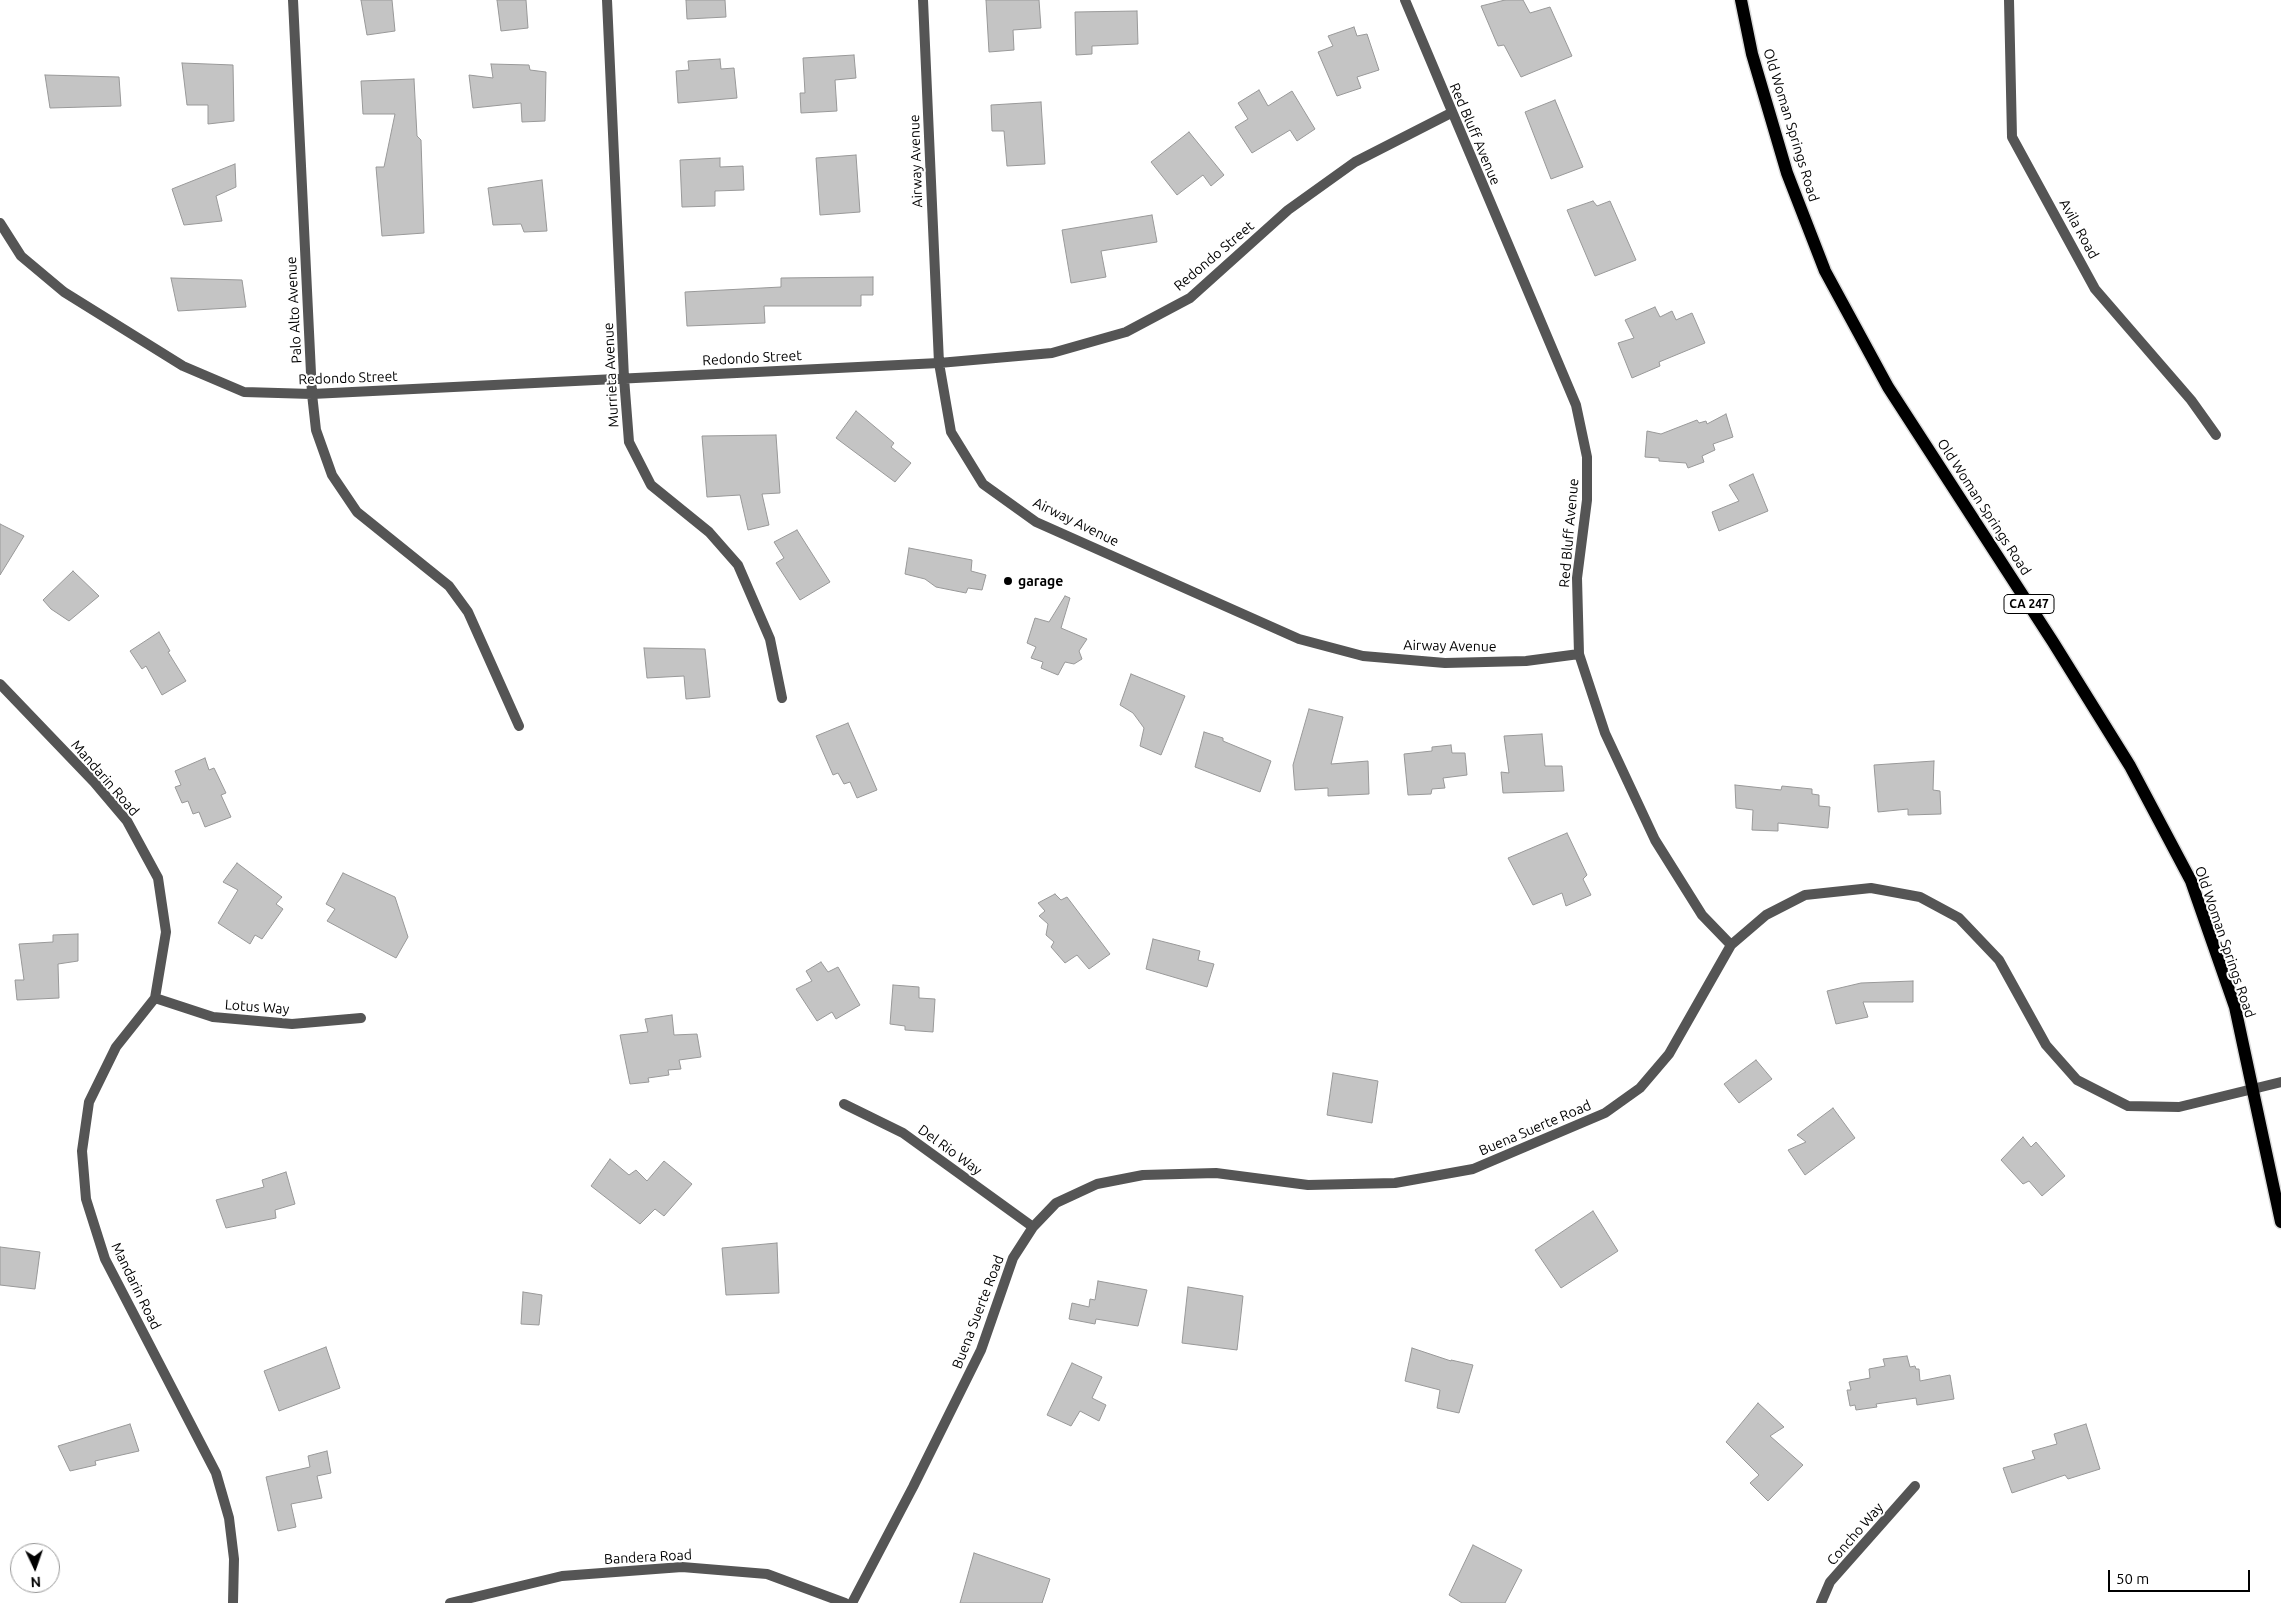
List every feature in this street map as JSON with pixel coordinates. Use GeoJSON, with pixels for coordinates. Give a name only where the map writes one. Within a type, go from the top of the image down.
{"type":"FeatureCollection","features":[{"type":"Feature","properties":{"kind":"main road","name":"Old Woman Springs Road"},"geometry":{"type":"LineString","coordinates":[[1741,0],[1752,54],[1787,172],[1825,270],[1888,387],[2054,642],[2130,766],[2191,881],[2235,1007],[2281,1222]]}},
{"type":"Feature","properties":{"kind":"street","name":"Palo Alto Avenue"},"geometry":{"type":"LineString","coordinates":[[293,0],[312,394],[316,430],[332,475],[357,512],[448,586],[468,612],[519,726]]}},
{"type":"Feature","properties":{"kind":"street","name":"Murrieta Avenue"},"geometry":{"type":"LineString","coordinates":[[607,0],[624,378],[629,442],[651,485],[709,532],[738,566],[770,639],[782,698]]}},
{"type":"Feature","properties":{"kind":"street","name":"Airway Avenue"},"geometry":{"type":"LineString","coordinates":[[923,0],[939,363],[951,432],[983,484],[1036,522],[1299,638],[1364,656],[1445,663],[1526,661],[1579,654]]}},
{"type":"Feature","properties":{"kind":"street","name":"Red Bluff Avenue"},"geometry":{"type":"LineString","coordinates":[[1405,0],[1451,113],[1576,405],[1587,457],[1588,500],[1577,578],[1579,654],[1605,733],[1655,840],[1702,915],[1731,945]]}},
{"type":"Feature","properties":{"kind":"street","name":"Avila Road"},"geometry":{"type":"LineString","coordinates":[[2009,0],[2012,137],[2095,289],[2191,400],[2216,435]]}},
{"type":"Feature","properties":{"kind":"street","name":"Redondo Street"},"geometry":{"type":"LineString","coordinates":[[0,223],[22,256],[64,292],[184,366],[244,392],[312,394],[939,363],[1052,353],[1126,332],[1190,298],[1288,210],[1355,162],[1451,113]]}},
{"type":"Feature","properties":{"kind":"street","name":"Mandarin Road"},"geometry":{"type":"LineString","coordinates":[[0,684],[94,782],[127,821],[158,878],[166,932],[154,998],[116,1047],[89,1102],[82,1151],[86,1199],[105,1259],[216,1473],[229,1518],[234,1559],[234,1603]]}},
{"type":"Feature","properties":{"kind":"street","name":"Buena Suerte Road"},"geometry":{"type":"LineString","coordinates":[[852,1603],[913,1487],[981,1350],[1013,1258],[1033,1228],[1056,1203],[1097,1184],[1143,1175],[1216,1173],[1308,1185],[1385,1184],[1473,1169],[1605,1113],[1640,1088],[1669,1054],[1731,945],[1766,915],[1805,895],[1871,888],[1920,897],[1959,918],[1999,960],[2046,1045],[2077,1080],[2128,1106],[2179,1107],[2281,1082]]}},
{"type":"Feature","properties":{"kind":"street","name":"Lotus Way"},"geometry":{"type":"LineString","coordinates":[[154,998],[213,1017],[292,1024],[361,1018]]}},
{"type":"Feature","properties":{"kind":"street","name":"Del Rio Way"},"geometry":{"type":"LineString","coordinates":[[844,1104],[903,1133],[1033,1228]]}},
{"type":"Feature","properties":{"kind":"street","name":"Concho Way"},"geometry":{"type":"LineString","coordinates":[[1821,1603],[1830,1582],[1915,1486]]}},
{"type":"Feature","properties":{"kind":"street","name":"Bandera Road"},"geometry":{"type":"LineString","coordinates":[[450,1603],[562,1576],[682,1567],[767,1574],[845,1603]]}},
{"type":"Feature","properties":{"kind":"building"},"geometry":{"type":"Polygon","coordinates":[[[361,0],[392,0],[395,31],[367,35],[361,0]]]}},
{"type":"Feature","properties":{"kind":"building"},"geometry":{"type":"Polygon","coordinates":[[[497,0],[526,0],[528,28],[501,31],[497,0]]]}},
{"type":"Feature","properties":{"kind":"building"},"geometry":{"type":"Polygon","coordinates":[[[686,0],[725,0],[726,17],[687,19],[686,0]]]}},
{"type":"Feature","properties":{"kind":"building"},"geometry":{"type":"Polygon","coordinates":[[[986,0],[1039,0],[1041,28],[1013,30],[1014,50],[989,52],[986,0]]]}},
{"type":"Feature","properties":{"kind":"building"},"geometry":{"type":"Polygon","coordinates":[[[1505,0],[1523,0],[1530,13],[1550,7],[1572,56],[1521,77],[1504,45],[1498,46],[1481,6],[1505,0]]]}},
{"type":"Feature","properties":{"kind":"building"},"geometry":{"type":"Polygon","coordinates":[[[1137,11],[1138,44],[1092,46],[1092,54],[1076,55],[1075,12],[1137,11]]]}},
{"type":"Feature","properties":{"kind":"building"},"geometry":{"type":"Polygon","coordinates":[[[1354,27],[1357,36],[1367,34],[1379,70],[1357,77],[1361,88],[1337,96],[1318,52],[1333,46],[1328,36],[1354,27]]]}},
{"type":"Feature","properties":{"kind":"building"},"geometry":{"type":"Polygon","coordinates":[[[854,55],[856,78],[835,80],[837,111],[801,113],[800,93],[805,93],[803,58],[854,55]]]}},
{"type":"Feature","properties":{"kind":"building"},"geometry":{"type":"Polygon","coordinates":[[[720,59],[721,69],[734,68],[737,98],[678,103],[676,71],[689,70],[688,61],[720,59]]]}},
{"type":"Feature","properties":{"kind":"building"},"geometry":{"type":"Polygon","coordinates":[[[182,63],[233,65],[234,121],[208,124],[208,105],[187,105],[182,63]]]}},
{"type":"Feature","properties":{"kind":"building"},"geometry":{"type":"Polygon","coordinates":[[[491,64],[529,65],[530,70],[546,72],[545,121],[522,122],[521,103],[473,108],[469,75],[493,78],[491,64]]]}},
{"type":"Feature","properties":{"kind":"building"},"geometry":{"type":"Polygon","coordinates":[[[45,75],[119,77],[121,106],[50,108],[45,75]]]}},
{"type":"Feature","properties":{"kind":"building"},"geometry":{"type":"Polygon","coordinates":[[[414,79],[417,136],[421,140],[424,233],[382,236],[376,167],[384,167],[395,114],[363,114],[361,81],[414,79]]]}},
{"type":"Feature","properties":{"kind":"building"},"geometry":{"type":"Polygon","coordinates":[[[1259,90],[1268,106],[1292,91],[1315,129],[1297,141],[1290,130],[1252,153],[1235,127],[1248,119],[1238,103],[1259,90]]]}},
{"type":"Feature","properties":{"kind":"building"},"geometry":{"type":"Polygon","coordinates":[[[1555,100],[1583,167],[1551,179],[1525,112],[1555,100]]]}},
{"type":"Feature","properties":{"kind":"building"},"geometry":{"type":"Polygon","coordinates":[[[1041,102],[1045,164],[1007,166],[1004,131],[992,131],[991,105],[1041,102]]]}},
{"type":"Feature","properties":{"kind":"building"},"geometry":{"type":"Polygon","coordinates":[[[1189,132],[1224,175],[1211,186],[1203,175],[1177,195],[1151,162],[1189,132]]]}},
{"type":"Feature","properties":{"kind":"building"},"geometry":{"type":"Polygon","coordinates":[[[856,155],[860,212],[820,215],[816,158],[856,155]]]}},
{"type":"Feature","properties":{"kind":"building"},"geometry":{"type":"Polygon","coordinates":[[[720,158],[720,167],[743,166],[744,190],[715,191],[715,206],[682,207],[680,160],[720,158]]]}},
{"type":"Feature","properties":{"kind":"building"},"geometry":{"type":"Polygon","coordinates":[[[235,164],[236,187],[216,196],[222,221],[184,225],[172,189],[235,164]]]}},
{"type":"Feature","properties":{"kind":"building"},"geometry":{"type":"Polygon","coordinates":[[[542,180],[547,231],[524,232],[521,224],[493,225],[488,188],[542,180]]]}},
{"type":"Feature","properties":{"kind":"building"},"geometry":{"type":"Polygon","coordinates":[[[1593,201],[1597,206],[1610,201],[1636,260],[1595,276],[1567,210],[1593,201]]]}},
{"type":"Feature","properties":{"kind":"building"},"geometry":{"type":"Polygon","coordinates":[[[1152,215],[1157,242],[1101,251],[1106,277],[1071,283],[1062,230],[1152,215]]]}},
{"type":"Feature","properties":{"kind":"building"},"geometry":{"type":"Polygon","coordinates":[[[873,277],[873,295],[861,295],[861,306],[764,306],[765,323],[687,326],[685,292],[781,287],[781,278],[873,277]]]}},
{"type":"Feature","properties":{"kind":"building"},"geometry":{"type":"Polygon","coordinates":[[[171,278],[242,280],[246,307],[178,311],[171,278]]]}},
{"type":"Feature","properties":{"kind":"building"},"geometry":{"type":"Polygon","coordinates":[[[1655,307],[1660,317],[1672,311],[1676,320],[1692,313],[1705,343],[1659,362],[1660,366],[1632,378],[1618,343],[1634,338],[1625,320],[1655,307]]]}},
{"type":"Feature","properties":{"kind":"building"},"geometry":{"type":"Polygon","coordinates":[[[856,411],[894,443],[891,447],[911,463],[895,482],[836,438],[856,411]]]}},
{"type":"Feature","properties":{"kind":"building"},"geometry":{"type":"Polygon","coordinates":[[[1726,414],[1733,437],[1713,444],[1715,450],[1702,456],[1704,462],[1688,468],[1686,463],[1659,461],[1659,458],[1645,457],[1647,431],[1661,434],[1697,420],[1699,423],[1706,421],[1707,424],[1726,414]]]}},
{"type":"Feature","properties":{"kind":"building"},"geometry":{"type":"Polygon","coordinates":[[[776,435],[780,493],[762,494],[769,525],[748,530],[740,495],[707,497],[702,436],[776,435]]]}},
{"type":"Feature","properties":{"kind":"building"},"geometry":{"type":"Polygon","coordinates":[[[1753,474],[1768,511],[1719,531],[1712,512],[1739,501],[1729,485],[1753,474]]]}},
{"type":"Feature","properties":{"kind":"building"},"geometry":{"type":"Polygon","coordinates":[[[0,524],[24,536],[0,575],[0,524]]]}},
{"type":"Feature","properties":{"kind":"building"},"geometry":{"type":"Polygon","coordinates":[[[797,530],[830,582],[800,600],[776,563],[784,558],[774,542],[797,530]]]}},
{"type":"Feature","properties":{"kind":"building"},"geometry":{"type":"Polygon","coordinates":[[[909,548],[972,560],[971,571],[986,575],[982,590],[968,588],[966,593],[936,587],[925,579],[905,574],[909,548]]]}},
{"type":"Feature","properties":{"kind":"building"},"geometry":{"type":"Polygon","coordinates":[[[73,571],[99,596],[69,621],[51,609],[43,600],[73,571]]]}},
{"type":"Feature","properties":{"kind":"building"},"geometry":{"type":"Polygon","coordinates":[[[1065,596],[1070,598],[1061,628],[1087,639],[1079,651],[1082,659],[1074,664],[1065,662],[1058,675],[1041,668],[1043,662],[1031,658],[1036,647],[1027,643],[1035,618],[1049,622],[1065,596]]]}},
{"type":"Feature","properties":{"kind":"building"},"geometry":{"type":"Polygon","coordinates":[[[159,632],[170,651],[168,652],[186,681],[162,695],[146,666],[142,669],[130,651],[159,632]]]}},
{"type":"Feature","properties":{"kind":"building"},"geometry":{"type":"Polygon","coordinates":[[[644,648],[705,649],[710,697],[686,699],[684,676],[647,678],[644,648]]]}},
{"type":"Feature","properties":{"kind":"building"},"geometry":{"type":"Polygon","coordinates":[[[1131,674],[1185,696],[1161,755],[1140,746],[1144,728],[1133,713],[1120,705],[1131,674]]]}},
{"type":"Feature","properties":{"kind":"building"},"geometry":{"type":"Polygon","coordinates":[[[1309,709],[1343,717],[1331,764],[1368,761],[1369,794],[1328,796],[1328,788],[1295,790],[1293,765],[1309,709]]]}},
{"type":"Feature","properties":{"kind":"building"},"geometry":{"type":"Polygon","coordinates":[[[848,723],[877,790],[857,798],[850,782],[844,784],[838,773],[833,775],[816,736],[848,723]]]}},
{"type":"Feature","properties":{"kind":"building"},"geometry":{"type":"Polygon","coordinates":[[[1204,732],[1223,738],[1223,741],[1271,761],[1260,792],[1195,767],[1204,732]]]}},
{"type":"Feature","properties":{"kind":"building"},"geometry":{"type":"Polygon","coordinates":[[[1542,734],[1545,766],[1562,766],[1564,791],[1503,793],[1501,772],[1509,773],[1504,736],[1542,734]]]}},
{"type":"Feature","properties":{"kind":"building"},"geometry":{"type":"Polygon","coordinates":[[[1451,745],[1452,753],[1465,753],[1467,775],[1443,778],[1445,788],[1432,789],[1431,794],[1408,795],[1404,754],[1432,751],[1432,747],[1451,745]]]}},
{"type":"Feature","properties":{"kind":"building"},"geometry":{"type":"Polygon","coordinates":[[[205,758],[209,770],[214,768],[226,793],[221,795],[231,817],[205,827],[199,812],[193,814],[188,801],[182,803],[175,787],[181,785],[175,771],[205,758]]]}},
{"type":"Feature","properties":{"kind":"building"},"geometry":{"type":"Polygon","coordinates":[[[1934,761],[1933,790],[1940,791],[1941,814],[1908,815],[1908,809],[1878,812],[1874,765],[1934,761]]]}},
{"type":"Feature","properties":{"kind":"building"},"geometry":{"type":"Polygon","coordinates":[[[1735,785],[1781,790],[1782,786],[1812,789],[1812,794],[1819,795],[1819,806],[1830,807],[1828,828],[1778,823],[1778,831],[1752,830],[1753,810],[1736,808],[1735,785]]]}},
{"type":"Feature","properties":{"kind":"building"},"geometry":{"type":"Polygon","coordinates":[[[1567,833],[1587,875],[1583,879],[1591,895],[1566,906],[1562,893],[1533,905],[1508,858],[1567,833]]]}},
{"type":"Feature","properties":{"kind":"building"},"geometry":{"type":"Polygon","coordinates":[[[237,863],[282,897],[276,904],[283,909],[262,939],[255,935],[250,944],[218,923],[238,890],[223,882],[237,863]]]}},
{"type":"Feature","properties":{"kind":"building"},"geometry":{"type":"Polygon","coordinates":[[[343,873],[395,897],[408,937],[396,958],[327,921],[335,909],[326,904],[343,873]]]}},
{"type":"Feature","properties":{"kind":"building"},"geometry":{"type":"Polygon","coordinates":[[[1055,894],[1061,900],[1067,897],[1110,954],[1089,969],[1077,955],[1065,963],[1051,947],[1054,942],[1046,935],[1048,924],[1039,916],[1045,911],[1038,903],[1055,894]]]}},
{"type":"Feature","properties":{"kind":"building"},"geometry":{"type":"Polygon","coordinates":[[[78,934],[78,961],[58,964],[59,998],[17,1000],[15,980],[24,980],[19,944],[53,942],[53,935],[78,934]]]}},
{"type":"Feature","properties":{"kind":"building"},"geometry":{"type":"Polygon","coordinates":[[[1153,939],[1200,951],[1198,960],[1214,964],[1207,987],[1146,969],[1153,939]]]}},
{"type":"Feature","properties":{"kind":"building"},"geometry":{"type":"Polygon","coordinates":[[[821,962],[828,972],[838,967],[860,1005],[836,1019],[832,1012],[817,1021],[796,989],[812,981],[806,971],[821,962]]]}},
{"type":"Feature","properties":{"kind":"building"},"geometry":{"type":"Polygon","coordinates":[[[1913,981],[1913,1002],[1863,1002],[1868,1017],[1836,1024],[1827,991],[1861,983],[1913,981]]]}},
{"type":"Feature","properties":{"kind":"building"},"geometry":{"type":"Polygon","coordinates":[[[893,985],[919,987],[919,998],[935,999],[933,1032],[905,1030],[905,1026],[890,1024],[893,985]]]}},
{"type":"Feature","properties":{"kind":"building"},"geometry":{"type":"Polygon","coordinates":[[[672,1015],[674,1035],[697,1034],[701,1057],[679,1060],[681,1069],[668,1070],[669,1075],[648,1078],[649,1082],[630,1084],[620,1035],[648,1032],[645,1019],[672,1015]]]}},
{"type":"Feature","properties":{"kind":"building"},"geometry":{"type":"Polygon","coordinates":[[[1756,1060],[1772,1079],[1739,1103],[1724,1084],[1756,1060]]]}},
{"type":"Feature","properties":{"kind":"building"},"geometry":{"type":"Polygon","coordinates":[[[1333,1073],[1378,1081],[1372,1123],[1327,1115],[1333,1073]]]}},
{"type":"Feature","properties":{"kind":"building"},"geometry":{"type":"Polygon","coordinates":[[[1833,1108],[1855,1138],[1805,1175],[1788,1150],[1806,1142],[1797,1135],[1833,1108]]]}},
{"type":"Feature","properties":{"kind":"building"},"geometry":{"type":"Polygon","coordinates":[[[2023,1137],[2031,1147],[2036,1142],[2065,1176],[2042,1196],[2029,1181],[2023,1184],[2001,1160],[2023,1137]]]}},
{"type":"Feature","properties":{"kind":"building"},"geometry":{"type":"Polygon","coordinates":[[[610,1159],[629,1175],[636,1170],[647,1181],[664,1161],[692,1184],[664,1216],[655,1209],[640,1224],[591,1186],[610,1159]]]}},
{"type":"Feature","properties":{"kind":"building"},"geometry":{"type":"Polygon","coordinates":[[[286,1172],[295,1204],[275,1210],[276,1218],[226,1228],[216,1200],[264,1187],[262,1180],[286,1172]]]}},
{"type":"Feature","properties":{"kind":"building"},"geometry":{"type":"Polygon","coordinates":[[[1593,1211],[1618,1251],[1561,1288],[1535,1250],[1593,1211]]]}},
{"type":"Feature","properties":{"kind":"building"},"geometry":{"type":"Polygon","coordinates":[[[777,1243],[779,1293],[726,1295],[722,1248],[777,1243]]]}},
{"type":"Feature","properties":{"kind":"building"},"geometry":{"type":"Polygon","coordinates":[[[0,1247],[40,1252],[35,1289],[0,1285],[0,1247]]]}},
{"type":"Feature","properties":{"kind":"building"},"geometry":{"type":"Polygon","coordinates":[[[1098,1281],[1147,1290],[1138,1326],[1096,1319],[1095,1324],[1069,1319],[1072,1303],[1089,1307],[1090,1299],[1095,1300],[1098,1281]]]}},
{"type":"Feature","properties":{"kind":"building"},"geometry":{"type":"Polygon","coordinates":[[[1188,1287],[1243,1296],[1237,1350],[1182,1343],[1188,1287]]]}},
{"type":"Feature","properties":{"kind":"building"},"geometry":{"type":"Polygon","coordinates":[[[523,1292],[542,1295],[539,1325],[521,1324],[523,1292]]]}},
{"type":"Feature","properties":{"kind":"building"},"geometry":{"type":"Polygon","coordinates":[[[326,1347],[340,1388],[279,1411],[264,1371],[326,1347]]]}},
{"type":"Feature","properties":{"kind":"building"},"geometry":{"type":"Polygon","coordinates":[[[1412,1348],[1451,1361],[1473,1365],[1459,1413],[1437,1408],[1440,1390],[1405,1381],[1412,1348]]]}},
{"type":"Feature","properties":{"kind":"building"},"geometry":{"type":"Polygon","coordinates":[[[1907,1356],[1910,1367],[1915,1366],[1916,1369],[1919,1369],[1920,1381],[1950,1375],[1954,1399],[1917,1405],[1916,1398],[1876,1404],[1877,1407],[1856,1410],[1855,1405],[1850,1406],[1847,1390],[1851,1390],[1849,1382],[1870,1378],[1869,1369],[1885,1366],[1883,1359],[1907,1356]]]}},
{"type":"Feature","properties":{"kind":"building"},"geometry":{"type":"Polygon","coordinates":[[[1072,1363],[1102,1377],[1092,1398],[1106,1405],[1099,1421],[1080,1411],[1071,1426],[1047,1415],[1072,1363]]]}},
{"type":"Feature","properties":{"kind":"building"},"geometry":{"type":"Polygon","coordinates":[[[1758,1403],[1784,1427],[1770,1436],[1803,1465],[1768,1501],[1750,1483],[1759,1475],[1726,1442],[1758,1403]]]}},
{"type":"Feature","properties":{"kind":"building"},"geometry":{"type":"Polygon","coordinates":[[[130,1424],[139,1451],[95,1461],[96,1465],[70,1471],[58,1446],[130,1424]]]}},
{"type":"Feature","properties":{"kind":"building"},"geometry":{"type":"Polygon","coordinates":[[[2086,1424],[2100,1469],[2068,1479],[2065,1475],[2012,1493],[2003,1468],[2035,1459],[2032,1451],[2057,1444],[2054,1434],[2086,1424]]]}},
{"type":"Feature","properties":{"kind":"building"},"geometry":{"type":"Polygon","coordinates":[[[327,1451],[331,1473],[317,1476],[322,1498],[291,1504],[296,1527],[278,1531],[266,1477],[310,1467],[308,1456],[327,1451]]]}},
{"type":"Feature","properties":{"kind":"building"},"geometry":{"type":"Polygon","coordinates":[[[1473,1545],[1522,1570],[1505,1603],[1462,1603],[1449,1595],[1473,1545]]]}},
{"type":"Feature","properties":{"kind":"building"},"geometry":{"type":"Polygon","coordinates":[[[974,1553],[1050,1579],[1042,1603],[960,1603],[974,1553]]]}},
{"type":"Feature","properties":{"kind":"place","name":"garage"},"geometry":{"type":"Point","coordinates":[1008,581]}}]}
